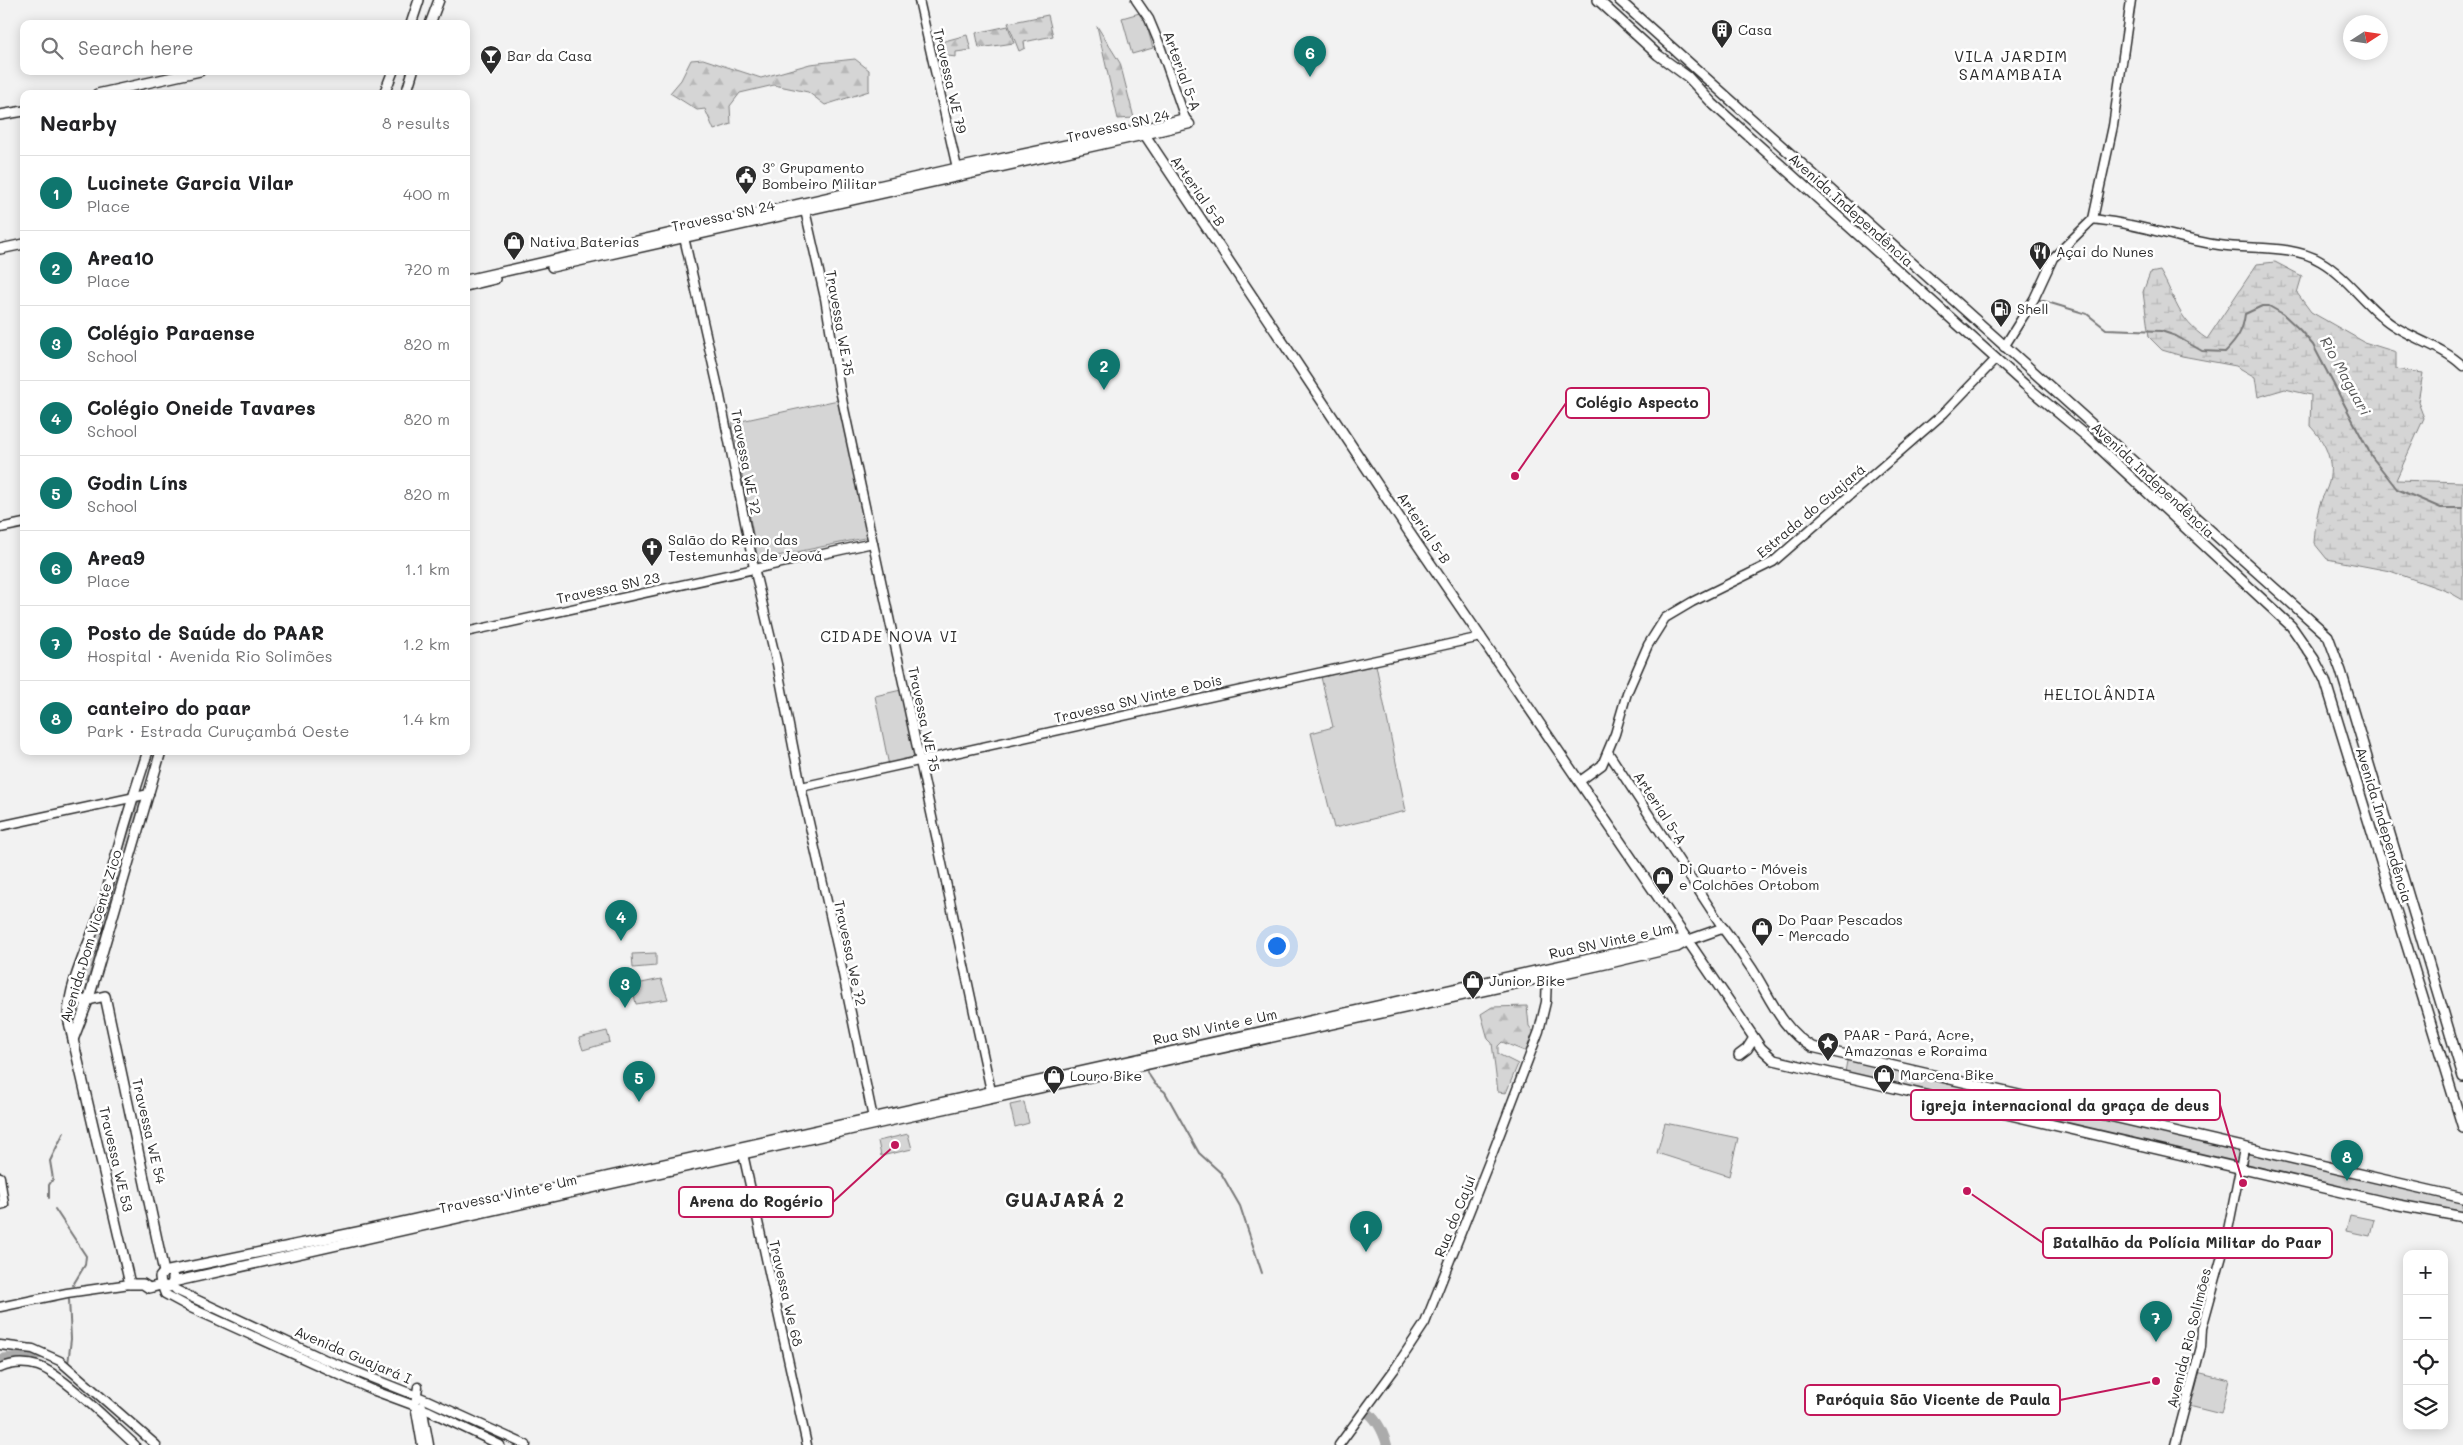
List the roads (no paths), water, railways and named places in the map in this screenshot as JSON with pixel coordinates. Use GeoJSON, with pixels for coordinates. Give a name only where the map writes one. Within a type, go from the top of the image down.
{"type":"FeatureCollection","features":[{"type":"Feature","properties":{"kind":"main road"},"geometry":{"type":"LineString","coordinates":[[412,20],[419,0]]}},
{"type":"Feature","properties":{"kind":"main road"},"geometry":{"type":"LineString","coordinates":[[431,20],[438,0]]}},
{"type":"Feature","properties":{"kind":"main road","name":"Avenida Independência"},"geometry":{"type":"LineString","coordinates":[[1598,0],[1658,55],[1688,78],[1713,104],[2124,472],[2291,626],[2314,659],[2324,680],[2335,712],[2463,1128]]}},
{"type":"Feature","properties":{"kind":"main road","name":"Avenida Independência"},"geometry":{"type":"LineString","coordinates":[[1619,0],[1851,206],[1876,232],[2328,636],[2336,655],[2463,1077]]}},
{"type":"Feature","properties":{"kind":"main road"},"geometry":{"type":"LineString","coordinates":[[114,90],[182,75]]}},
{"type":"Feature","properties":{"kind":"main road"},"geometry":{"type":"LineString","coordinates":[[386,90],[391,75]]}},
{"type":"Feature","properties":{"kind":"main road"},"geometry":{"type":"LineString","coordinates":[[405,90],[404,84],[407,75]]}},
{"type":"Feature","properties":{"kind":"main road"},"geometry":{"type":"LineString","coordinates":[[406,90],[412,75]]}},
{"type":"Feature","properties":{"kind":"main road"},"geometry":{"type":"LineString","coordinates":[[0,115],[20,112]]}},
{"type":"Feature","properties":{"kind":"main road","name":"Travessa SN 24"},"geometry":{"type":"LineString","coordinates":[[804,208],[958,168],[1142,132]]}},
{"type":"Feature","properties":{"kind":"main road","name":"Travessa SN 24"},"geometry":{"type":"LineString","coordinates":[[470,279],[804,208],[1142,132]]}},
{"type":"Feature","properties":{"kind":"main road","name":"Arterial 5-B"},"geometry":{"type":"LineString","coordinates":[[1142,132],[1480,636],[1754,1038],[1774,1060],[2463,1218]]}},
{"type":"Feature","properties":{"kind":"main road"},"geometry":{"type":"LineString","coordinates":[[1867,243],[1876,232]]}},
{"type":"Feature","properties":{"kind":"main road","name":"Travessa SN 24"},"geometry":{"type":"LineString","coordinates":[[470,285],[683,234]]}},
{"type":"Feature","properties":{"kind":"main road"},"geometry":{"type":"LineString","coordinates":[[0,249],[20,245]]}},
{"type":"Feature","properties":{"kind":"main road"},"geometry":{"type":"LineString","coordinates":[[2124,472],[2131,470],[2132,460]]}},
{"type":"Feature","properties":{"kind":"main road"},"geometry":{"type":"LineString","coordinates":[[2335,712],[2351,708]]}},
{"type":"Feature","properties":{"kind":"main road","name":"Avenida Dom Vicente Zico"},"geometry":{"type":"LineString","coordinates":[[73,1041],[68,1018],[72,994],[106,894],[133,795],[147,755]]}},
{"type":"Feature","properties":{"kind":"main road","name":"Avenida Dom Vicente Zico"},"geometry":{"type":"LineString","coordinates":[[73,1041],[89,998],[160,755]]}},
{"type":"Feature","properties":{"kind":"main road"},"geometry":{"type":"LineString","coordinates":[[1723,928],[1751,968],[1786,1026],[1800,1040],[1812,1047],[2244,1149],[2463,1198]]}},
{"type":"Feature","properties":{"kind":"main road","name":"Rua SN Vinte e Um"},"geometry":{"type":"LineString","coordinates":[[1444,995],[1547,976],[1675,940],[1689,940],[1723,928]]}},
{"type":"Feature","properties":{"kind":"main road","name":"Rua SN Vinte e Um"},"geometry":{"type":"LineString","coordinates":[[846,1127],[1600,961]]}},
{"type":"Feature","properties":{"kind":"main road"},"geometry":{"type":"LineString","coordinates":[[72,994],[81,1000],[89,998]]}},
{"type":"Feature","properties":{"kind":"main road","name":"Travessa WE 54"},"geometry":{"type":"LineString","coordinates":[[89,998],[105,996],[166,1280]]}},
{"type":"Feature","properties":{"kind":"main road"},"geometry":{"type":"LineString","coordinates":[[1739,1055],[1747,1049],[1754,1038]]}},
{"type":"Feature","properties":{"kind":"main road","name":"Travessa WE 53"},"geometry":{"type":"LineString","coordinates":[[73,1041],[130,1284]]}},
{"type":"Feature","properties":{"kind":"main road","name":"Rua SN Vinte e Um"},"geometry":{"type":"LineString","coordinates":[[873,1121],[991,1091],[1210,1047]]}},
{"type":"Feature","properties":{"kind":"main road","name":"Travessa Vinte e Um"},"geometry":{"type":"LineString","coordinates":[[166,1280],[846,1127]]}},
{"type":"Feature","properties":{"kind":"main road"},"geometry":{"type":"LineString","coordinates":[[130,1284],[143,1284],[149,1288],[166,1280]]}},
{"type":"Feature","properties":{"kind":"street","name":"Travessa WE 79"},"geometry":{"type":"LineString","coordinates":[[919,0],[958,168]]}},
{"type":"Feature","properties":{"kind":"street","name":"Arterial 5-A"},"geometry":{"type":"LineString","coordinates":[[1136,0],[1149,20],[1159,43],[1188,121]]}},
{"type":"Feature","properties":{"kind":"street"},"geometry":{"type":"LineString","coordinates":[[2004,347],[2034,298],[2053,258],[2093,219],[2113,126],[2131,0]]}},
{"type":"Feature","properties":{"kind":"street","name":"Travessa SN 24"},"geometry":{"type":"LineString","coordinates":[[1142,132],[1188,121]]}},
{"type":"Feature","properties":{"kind":"street","name":"Travessa WE 75"},"geometry":{"type":"LineString","coordinates":[[804,208],[825,298],[840,390],[991,1091]]}},
{"type":"Feature","properties":{"kind":"street"},"geometry":{"type":"LineString","coordinates":[[2093,219],[2129,224],[2194,241],[2234,247],[2279,250],[2318,260],[2331,268],[2389,322],[2416,338],[2441,349],[2463,366]]}},
{"type":"Feature","properties":{"kind":"street","name":"Travessa WE 72"},"geometry":{"type":"LineString","coordinates":[[683,234],[720,396],[754,568],[777,664],[801,787]]}},
{"type":"Feature","properties":{"kind":"street","name":"Estrada do Guajará"},"geometry":{"type":"LineString","coordinates":[[1580,781],[1602,765],[1627,692],[1648,644],[1665,618],[1692,602],[1773,562],[1944,413],[1996,359]]}},
{"type":"Feature","properties":{"kind":"street"},"geometry":{"type":"LineString","coordinates":[[0,528],[20,524]]}},
{"type":"Feature","properties":{"kind":"street","name":"Travessa SN 23"},"geometry":{"type":"LineString","coordinates":[[470,631],[873,543]]}},
{"type":"Feature","properties":{"kind":"street","name":"Travessa SN Vinte e Dois"},"geometry":{"type":"LineString","coordinates":[[801,787],[1480,636]]}},
{"type":"Feature","properties":{"kind":"street","name":"Arterial 5-A"},"geometry":{"type":"LineString","coordinates":[[1608,752],[1723,928]]}},
{"type":"Feature","properties":{"kind":"street","name":"Travessa We 72"},"geometry":{"type":"LineString","coordinates":[[801,787],[838,950],[873,1121]]}},
{"type":"Feature","properties":{"kind":"street"},"geometry":{"type":"LineString","coordinates":[[0,826],[133,795],[149,794]]}},
{"type":"Feature","properties":{"kind":"street","name":"Rua do Cajuí"},"geometry":{"type":"LineString","coordinates":[[1339,1445],[1394,1370],[1425,1323],[1494,1152],[1538,1031],[1546,1002],[1547,976]]}},
{"type":"Feature","properties":{"kind":"street","name":"Avenida Rio Solimões"},"geometry":{"type":"LineString","coordinates":[[2175,1445],[2201,1347],[2202,1328],[2225,1245],[2244,1149]]}},
{"type":"Feature","properties":{"kind":"street","name":"Travessa We 68"},"geometry":{"type":"LineString","coordinates":[[742,1151],[807,1445]]}},
{"type":"Feature","properties":{"kind":"street"},"geometry":{"type":"LineString","coordinates":[[0,1177],[2,1204]]}},
{"type":"Feature","properties":{"kind":"street","name":"Avenida Guajará I"},"geometry":{"type":"LineString","coordinates":[[166,1280],[176,1290],[269,1334],[419,1396],[526,1445]]}},
{"type":"Feature","properties":{"kind":"street","name":"Avenida Guajará I"},"geometry":{"type":"LineString","coordinates":[[166,1280],[165,1294],[199,1312],[367,1387],[418,1407],[500,1445]]}},
{"type":"Feature","properties":{"kind":"street"},"geometry":{"type":"LineString","coordinates":[[0,1307],[67,1293],[130,1284]]}},
{"type":"Feature","properties":{"kind":"street"},"geometry":{"type":"LineString","coordinates":[[0,1345],[33,1349],[60,1361],[156,1445]]}},
{"type":"Feature","properties":{"kind":"street"},"geometry":{"type":"LineString","coordinates":[[0,1368],[17,1364],[30,1364],[55,1374],[135,1445]]}},
{"type":"Feature","properties":{"kind":"street"},"geometry":{"type":"LineString","coordinates":[[418,1387],[422,1445]]}},
{"type":"Feature","properties":{"kind":"street"},"geometry":{"type":"LineString","coordinates":[[418,1407],[429,1445]]}},
{"type":"Feature","properties":{"kind":"waterway","name":"Rio Maguari"},"geometry":{"type":"LineString","coordinates":[[2037,299],[2087,314],[2106,329],[2161,331],[2176,336],[2202,351],[2225,352],[2239,335],[2245,314],[2262,306],[2269,306],[2283,314],[2313,345],[2372,457],[2397,489],[2441,508],[2463,508]]}},
{"type":"Feature","properties":{"kind":"waterway"},"geometry":{"type":"LineString","coordinates":[[1147,1072],[1155,1084],[1165,1092],[1199,1153],[1221,1173],[1240,1206],[1262,1273]]}},
{"type":"Feature","properties":{"kind":"waterway"},"geometry":{"type":"LineString","coordinates":[[49,1198],[49,1185],[53,1179],[50,1161],[64,1132]]}},
{"type":"Feature","properties":{"kind":"waterway"},"geometry":{"type":"LineString","coordinates":[[55,1209],[86,1256],[85,1265],[73,1285]]}},
{"type":"Feature","properties":{"kind":"waterway"},"geometry":{"type":"LineString","coordinates":[[68,1364],[71,1339],[69,1299]]}},
{"type":"Feature","properties":{"kind":"waterway","name":"Rio Maguari"},"geometry":{"type":"LineString","coordinates":[[0,1359],[41,1354]]}},
{"type":"Feature","properties":{"kind":"waterway","name":"Rio Maguari"},"geometry":{"type":"LineString","coordinates":[[1364,1410],[1379,1425],[1387,1445]]}},
{"type":"Feature","properties":{"kind":"place","name":"Casa"},"geometry":{"type":"Point","coordinates":[1722,49]}},
{"type":"Feature","properties":{"kind":"place","name":"Bar da Casa"},"geometry":{"type":"Point","coordinates":[491,75]}},
{"type":"Feature","properties":{"kind":"place","name":"Area9"},"geometry":{"type":"Point","coordinates":[1310,77]}},
{"type":"Feature","properties":{"kind":"place","name":"3º Grupamento Bombeiro Militar"},"geometry":{"type":"Point","coordinates":[746,195]}},
{"type":"Feature","properties":{"kind":"place","name":"Nativa Baterias"},"geometry":{"type":"Point","coordinates":[514,261]}},
{"type":"Feature","properties":{"kind":"place","name":"Açai do Nunes"},"geometry":{"type":"Point","coordinates":[2040,271]}},
{"type":"Feature","properties":{"kind":"place","name":"Shell"},"geometry":{"type":"Point","coordinates":[2001,328]}},
{"type":"Feature","properties":{"kind":"place","name":"Area10"},"geometry":{"type":"Point","coordinates":[1104,390]}},
{"type":"Feature","properties":{"kind":"place","name":"Colégio Aspecto"},"geometry":{"type":"Point","coordinates":[1515,476]}},
{"type":"Feature","properties":{"kind":"place","name":"Salão do Reino das Testemunhas de Jeová"},"geometry":{"type":"Point","coordinates":[652,567]}},
{"type":"Feature","properties":{"kind":"place","name":"Di Quarto - Móveis e Colchões Ortobom"},"geometry":{"type":"Point","coordinates":[1663,896]}},
{"type":"Feature","properties":{"kind":"place","name":"Colégio Oneide Tavares"},"geometry":{"type":"Point","coordinates":[621,941]}},
{"type":"Feature","properties":{"kind":"place","name":"Do Paar Pescados - Mercado"},"geometry":{"type":"Point","coordinates":[1762,947]}},
{"type":"Feature","properties":{"kind":"place","name":"Junior Bike"},"geometry":{"type":"Point","coordinates":[1473,1000]}},
{"type":"Feature","properties":{"kind":"place","name":"Colégio Paraense"},"geometry":{"type":"Point","coordinates":[625,1008]}},
{"type":"Feature","properties":{"kind":"place","name":"PAAR - Pará, Acre, Amazonas e Roraima"},"geometry":{"type":"Point","coordinates":[1828,1062]}},
{"type":"Feature","properties":{"kind":"place","name":"Marcena Bike"},"geometry":{"type":"Point","coordinates":[1884,1094]}},
{"type":"Feature","properties":{"kind":"place","name":"Louro Bike"},"geometry":{"type":"Point","coordinates":[1054,1095]}},
{"type":"Feature","properties":{"kind":"place","name":"Godin Líns"},"geometry":{"type":"Point","coordinates":[639,1102]}},
{"type":"Feature","properties":{"kind":"place","name":"Arena do Rogério"},"geometry":{"type":"Point","coordinates":[895,1145]}},
{"type":"Feature","properties":{"kind":"place","name":"canteiro do paar"},"geometry":{"type":"Point","coordinates":[2347,1181]}},
{"type":"Feature","properties":{"kind":"place","name":"igreja internacional da graça de deus"},"geometry":{"type":"Point","coordinates":[2243,1183]}},
{"type":"Feature","properties":{"kind":"place","name":"Batalhão da Polícia Militar do Paar"},"geometry":{"type":"Point","coordinates":[1967,1191]}},
{"type":"Feature","properties":{"kind":"place","name":"Lucinete Garcia Vilar"},"geometry":{"type":"Point","coordinates":[1366,1252]}},
{"type":"Feature","properties":{"kind":"place","name":"Posto de Saúde do PAAR"},"geometry":{"type":"Point","coordinates":[2156,1342]}},
{"type":"Feature","properties":{"kind":"place","name":"Paróquia São Vicente de Paula"},"geometry":{"type":"Point","coordinates":[2156,1381]}},
{"type":"Feature","properties":{"kind":"district","name":"VILA JARDIM SAMAMBAIA"},"geometry":{"type":"Point","coordinates":[2011,65]}},
{"type":"Feature","properties":{"kind":"district","name":"CIDADE NOVA VI"},"geometry":{"type":"Point","coordinates":[889,637]}},
{"type":"Feature","properties":{"kind":"district","name":"HELIOLÂNDIA"},"geometry":{"type":"Point","coordinates":[2100,695]}},
{"type":"Feature","properties":{"kind":"district","name":"GUAJARÁ 2"},"geometry":{"type":"Point","coordinates":[1065,1200]}}]}
